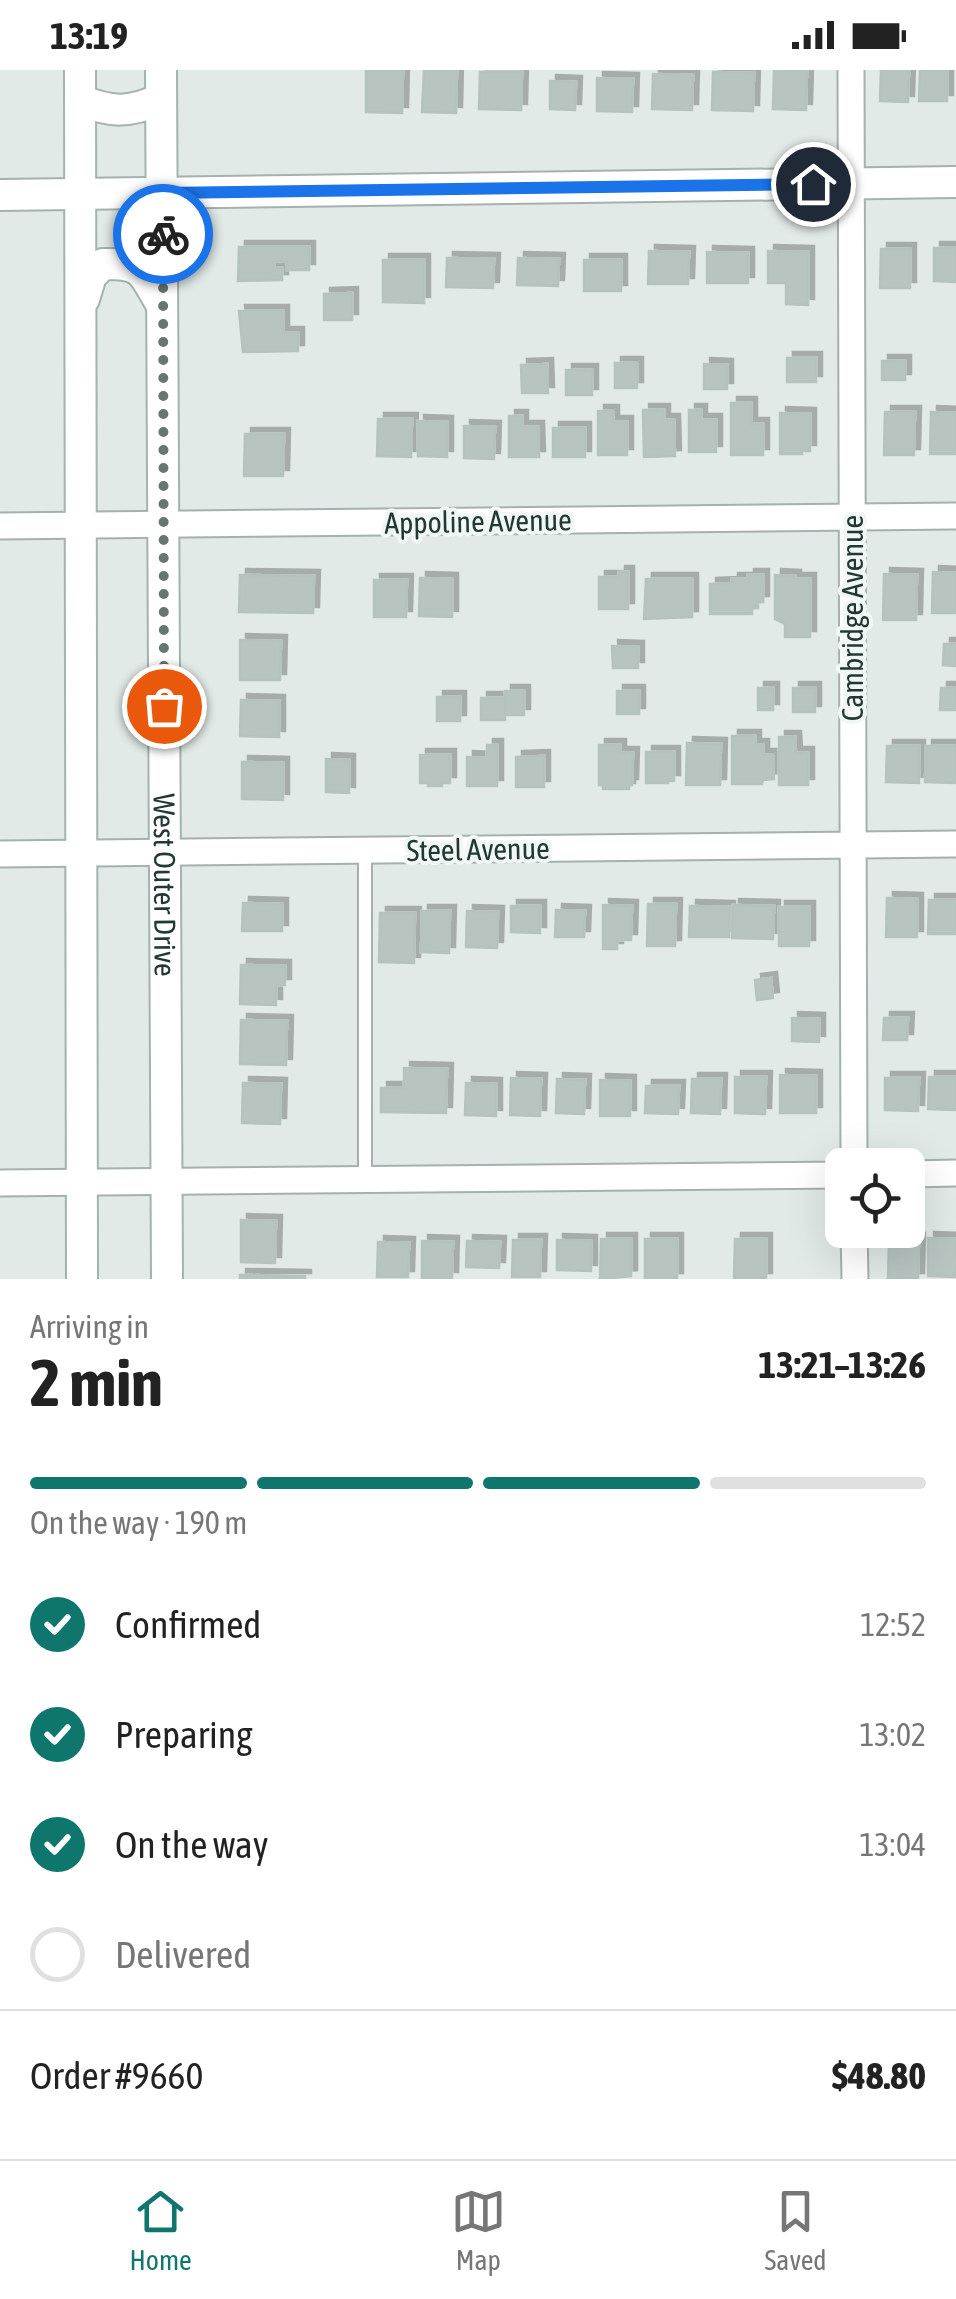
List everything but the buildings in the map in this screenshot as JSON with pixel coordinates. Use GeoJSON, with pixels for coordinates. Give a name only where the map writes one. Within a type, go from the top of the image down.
{"type":"FeatureCollection","features":[{"type":"Feature","properties":{"kind":"main road"},"geometry":{"type":"LineString","coordinates":[[80,85],[97,107],[122,111],[143,107],[161,85]]}},
{"type":"Feature","properties":{"kind":"main road"},"geometry":{"type":"LineString","coordinates":[[80,85],[82,1279]]}},
{"type":"Feature","properties":{"kind":"main road","name":"West Outer Drive"},"geometry":{"type":"LineString","coordinates":[[161,85],[167,1279]]}},
{"type":"Feature","properties":{"kind":"main road"},"geometry":{"type":"LineString","coordinates":[[0,195],[956,182]]}},
{"type":"Feature","properties":{"kind":"main road"},"geometry":{"type":"LineString","coordinates":[[82,307],[91,276],[103,264],[134,266],[143,273],[162,307]]}},
{"type":"Feature","properties":{"kind":"street","name":"Cambridge Avenue"},"geometry":{"type":"LineString","coordinates":[[851,70],[854,1148]]}},
{"type":"Feature","properties":{"kind":"street","name":"Appoline Avenue"},"geometry":{"type":"LineString","coordinates":[[0,526],[956,516]]}},
{"type":"Feature","properties":{"kind":"street","name":"Steel Avenue"},"geometry":{"type":"LineString","coordinates":[[0,854],[956,844]]}},
{"type":"Feature","properties":{"kind":"street"},"geometry":{"type":"LineString","coordinates":[[925,1174],[956,1173]]}},
{"type":"Feature","properties":{"kind":"street"},"geometry":{"type":"LineString","coordinates":[[0,1182],[825,1174]]}},
{"type":"Feature","properties":{"kind":"street"},"geometry":{"type":"LineString","coordinates":[[854,1248],[854,1279]]}},
{"type":"Feature","properties":{"kind":"lane"},"geometry":{"type":"LineString","coordinates":[[365,850],[365,1179]]}},
{"type":"Feature","properties":{"kind":"way so far"},"geometry":{"type":"LineString","coordinates":[[163,234],[164,706]]}},
{"type":"Feature","properties":{"kind":"route"},"geometry":{"type":"LineString","coordinates":[[163,234],[162,193],[813,184]]}}]}
